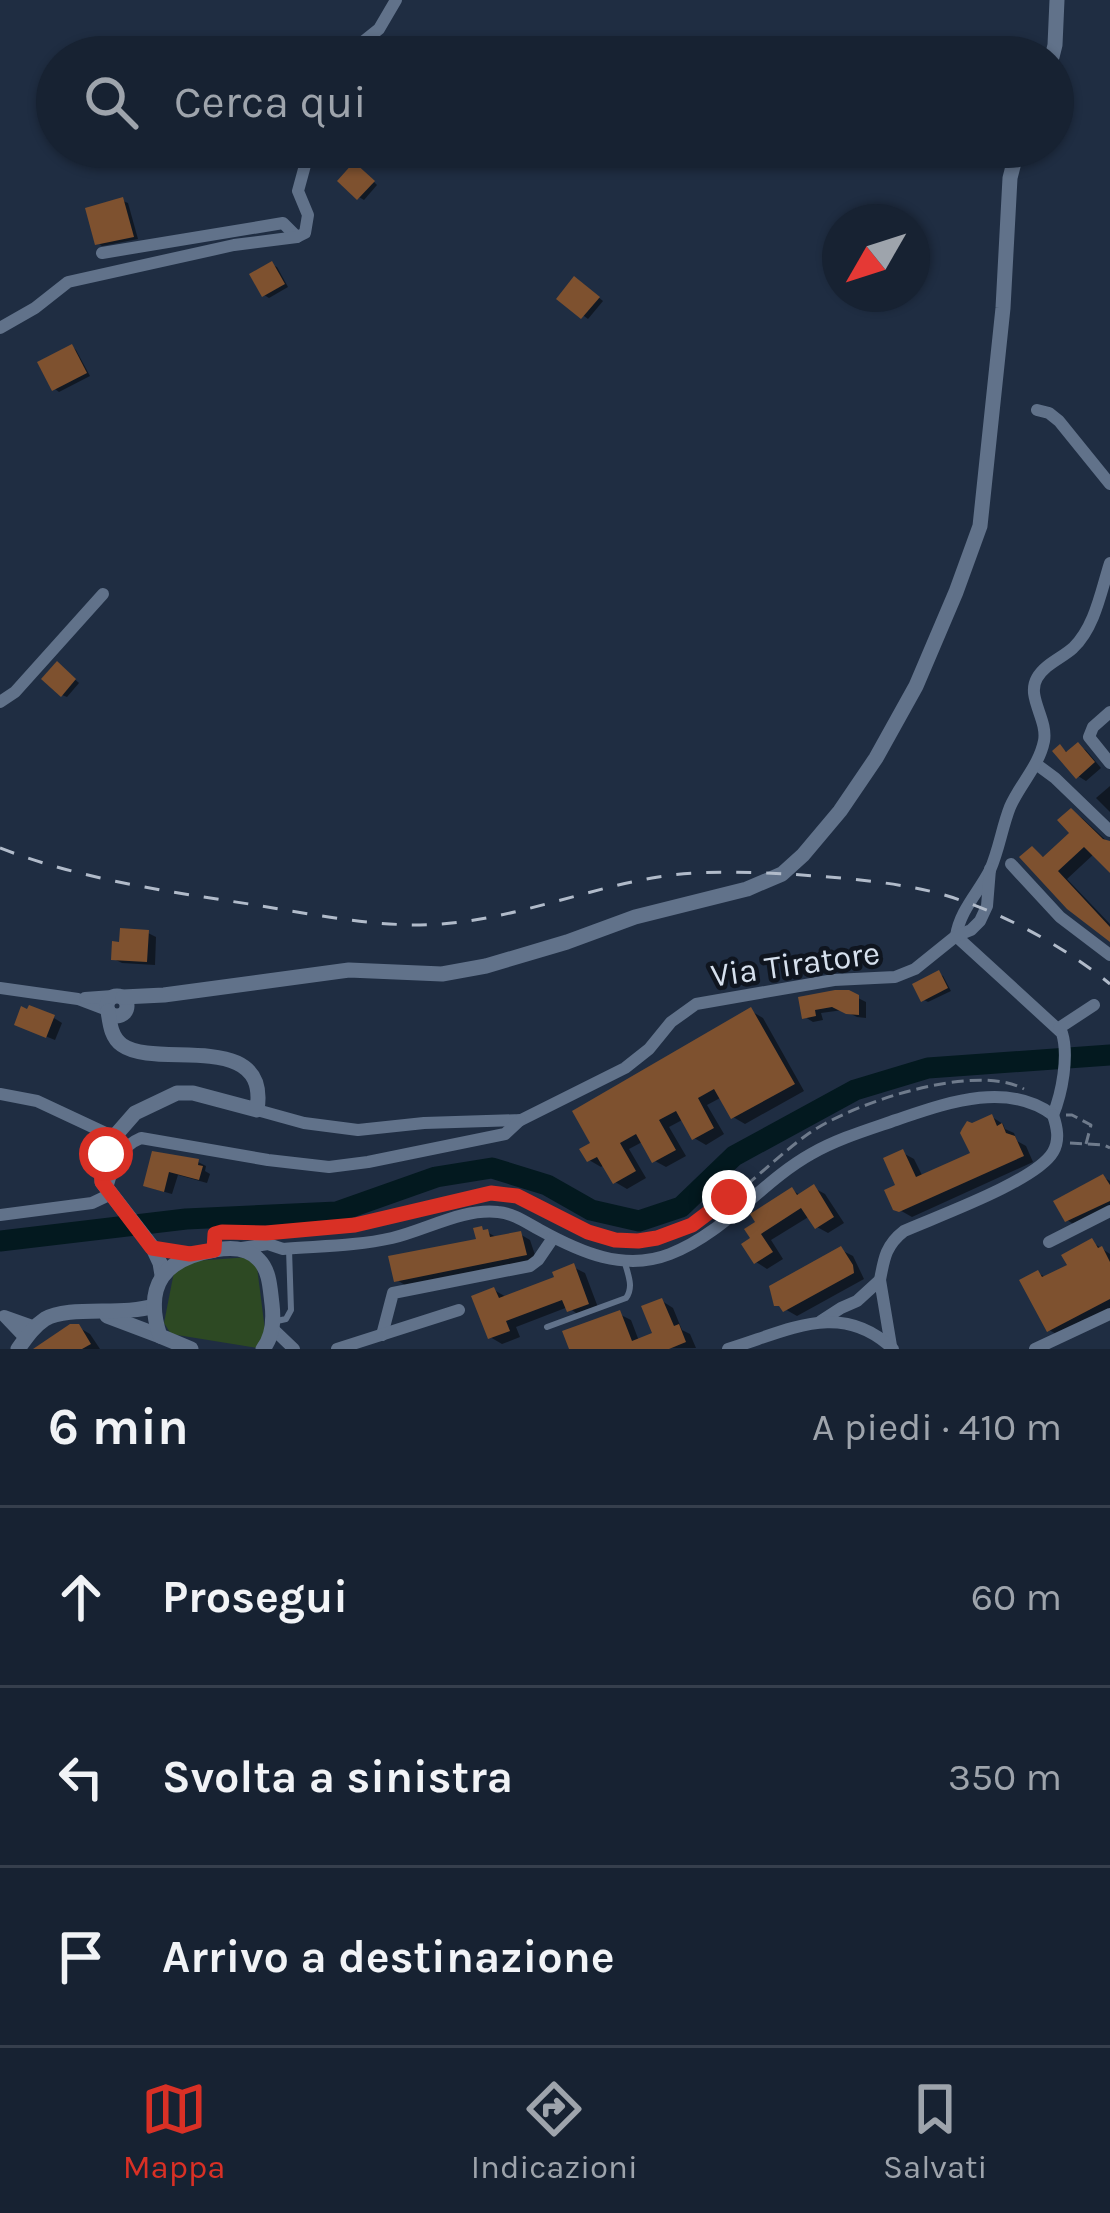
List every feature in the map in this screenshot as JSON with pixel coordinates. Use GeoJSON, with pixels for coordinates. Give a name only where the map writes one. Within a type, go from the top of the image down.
{"type":"FeatureCollection","features":[{"type":"Feature","properties":{"kind":"street"},"geometry":{"type":"LineString","coordinates":[[370,36],[396,0]]}},
{"type":"Feature","properties":{"kind":"street"},"geometry":{"type":"LineString","coordinates":[[1055,36],[1057,0]]}},
{"type":"Feature","properties":{"kind":"street"},"geometry":{"type":"LineString","coordinates":[[0,328],[68,282],[305,233],[308,215],[298,191],[304,168]]}},
{"type":"Feature","properties":{"kind":"street"},"geometry":{"type":"LineString","coordinates":[[0,988],[117,1007],[164,995],[349,970],[442,974],[567,942],[635,916],[747,889],[782,874],[840,811],[876,758],[916,686],[980,526],[1013,168]]}},
{"type":"Feature","properties":{"kind":"street"},"geometry":{"type":"LineString","coordinates":[[102,253],[283,223],[297,237]]}},
{"type":"Feature","properties":{"kind":"street"},"geometry":{"type":"LineString","coordinates":[[1037,410],[1059,421],[1110,484]]}},
{"type":"Feature","properties":{"kind":"street","name":"Via Tiratore"},"geometry":{"type":"LineString","coordinates":[[956,936],[960,919],[990,869],[1011,806],[1036,764],[1045,734],[1034,685],[1044,669],[1084,635],[1110,563]]}},
{"type":"Feature","properties":{"kind":"street"},"geometry":{"type":"LineString","coordinates":[[0,702],[15,692],[104,593]]}},
{"type":"Feature","properties":{"kind":"street"},"geometry":{"type":"LineString","coordinates":[[1110,712],[1089,737],[1110,763]]}},
{"type":"Feature","properties":{"kind":"street"},"geometry":{"type":"LineString","coordinates":[[1036,764],[1110,831]]}},
{"type":"Feature","properties":{"kind":"street"},"geometry":{"type":"LineString","coordinates":[[1011,864],[1060,917],[1110,955]]}},
{"type":"Feature","properties":{"kind":"street","name":"Via Tiratore"},"geometry":{"type":"LineString","coordinates":[[113,1196],[121,1152],[141,1138],[329,1167],[505,1134],[521,1120],[639,1058],[671,1022],[696,1004],[833,980],[896,977],[915,969],[978,923],[987,906],[990,869]]}},
{"type":"Feature","properties":{"kind":"street"},"geometry":{"type":"LineString","coordinates":[[978,923],[983,961]]}},
{"type":"Feature","properties":{"kind":"street"},"geometry":{"type":"LineString","coordinates":[[892,1348],[880,1280],[891,1240],[1021,1179],[1039,1167],[1056,1143],[1053,1115],[1065,1045],[1059,1028],[956,936]]}},
{"type":"Feature","properties":{"kind":"street"},"geometry":{"type":"LineString","coordinates":[[1059,1028],[1094,1005]]}},
{"type":"Feature","properties":{"kind":"street"},"geometry":{"type":"LineString","coordinates":[[117,1007],[113,1036],[128,1049],[152,1055],[214,1055],[240,1065],[251,1076],[259,1098],[257,1110],[177,1093],[135,1113],[114,1136],[101,1170],[102,1182],[152,1248],[162,1275],[154,1306],[160,1336]]}},
{"type":"Feature","properties":{"kind":"street"},"geometry":{"type":"LineString","coordinates":[[0,1094],[37,1101],[114,1136]]}},
{"type":"Feature","properties":{"kind":"street"},"geometry":{"type":"LineString","coordinates":[[152,1248],[190,1254],[268,1244],[286,1249],[386,1239],[496,1211],[586,1253],[625,1261],[650,1260],[692,1244],[808,1155],[857,1133],[955,1100],[1009,1097],[1053,1115]]}},
{"type":"Feature","properties":{"kind":"street","name":"Via Tiratore"},"geometry":{"type":"LineString","coordinates":[[257,1110],[304,1123],[358,1130],[521,1120]]}},
{"type":"Feature","properties":{"kind":"street"},"geometry":{"type":"LineString","coordinates":[[1,1214],[113,1196]]}},
{"type":"Feature","properties":{"kind":"street"},"geometry":{"type":"LineString","coordinates":[[1049,1242],[1110,1211]]}},
{"type":"Feature","properties":{"kind":"street"},"geometry":{"type":"LineString","coordinates":[[382,1334],[393,1293],[530,1266],[553,1238]]}},
{"type":"Feature","properties":{"kind":"street"},"geometry":{"type":"LineString","coordinates":[[236,1249],[248,1251],[265,1267],[273,1325],[263,1349]]}},
{"type":"Feature","properties":{"kind":"street"},"geometry":{"type":"LineString","coordinates":[[265,1267],[286,1249]]}},
{"type":"Feature","properties":{"kind":"street"},"geometry":{"type":"LineString","coordinates":[[162,1275],[190,1254]]}},
{"type":"Feature","properties":{"kind":"street"},"geometry":{"type":"LineString","coordinates":[[728,1349],[819,1322],[857,1301],[880,1280]]}},
{"type":"Feature","properties":{"kind":"street"},"geometry":{"type":"LineString","coordinates":[[847,1322],[850,1304]]}},
{"type":"Feature","properties":{"kind":"street"},"geometry":{"type":"LineString","coordinates":[[2,1314],[24,1342],[56,1315],[154,1306]]}},
{"type":"Feature","properties":{"kind":"street"},"geometry":{"type":"LineString","coordinates":[[337,1349],[459,1310]]}},
{"type":"Feature","properties":{"kind":"street"},"geometry":{"type":"LineString","coordinates":[[98,1312],[191,1349]]}},
{"type":"Feature","properties":{"kind":"street"},"geometry":{"type":"LineString","coordinates":[[1035,1349],[1110,1314]]}},
{"type":"Feature","properties":{"kind":"street"},"geometry":{"type":"LineString","coordinates":[[819,1322],[847,1322],[879,1335],[892,1348]]}},
{"type":"Feature","properties":{"kind":"street"},"geometry":{"type":"LineString","coordinates":[[273,1325],[294,1349]]}},
{"type":"Feature","properties":{"kind":"lane"},"geometry":{"type":"LineString","coordinates":[[273,1325],[286,1319],[291,1310],[286,1249]]}},
{"type":"Feature","properties":{"kind":"lane"},"geometry":{"type":"LineString","coordinates":[[547,1327],[626,1298],[631,1283],[625,1261]]}},
{"type":"Feature","properties":{"kind":"path"},"geometry":{"type":"LineString","coordinates":[[214,1250],[215,1234],[222,1232],[355,1225],[491,1193],[517,1196],[588,1232],[615,1240],[657,1238],[705,1217],[810,1132],[875,1102],[948,1082],[970,1081],[1022,1086],[1026,1102]]}},
{"type":"Feature","properties":{"kind":"path"},"geometry":{"type":"LineString","coordinates":[[1053,1115],[1072,1114],[1091,1125],[1086,1144]]}},
{"type":"Feature","properties":{"kind":"path"},"geometry":{"type":"LineString","coordinates":[[1056,1143],[1110,1148]]}},
{"type":"Feature","properties":{"kind":"green space"},"geometry":{"type":"Polygon","coordinates":[[[249,1257],[257,1267],[265,1330],[258,1348],[171,1334],[164,1323],[174,1272],[181,1262],[249,1257]]]}},
{"type":"Feature","properties":{"kind":"building"},"geometry":{"type":"Polygon","coordinates":[[[349,168],[361,168],[375,181],[357,200],[337,181],[349,168]]]}},
{"type":"Feature","properties":{"kind":"building"},"geometry":{"type":"Polygon","coordinates":[[[123,197],[134,237],[95,245],[85,208],[123,197]]]}},
{"type":"Feature","properties":{"kind":"building"},"geometry":{"type":"Polygon","coordinates":[[[272,261],[285,284],[262,297],[249,274],[272,261]]]}},
{"type":"Feature","properties":{"kind":"building"},"geometry":{"type":"Polygon","coordinates":[[[574,276],[600,297],[581,319],[556,299],[574,276]]]}},
{"type":"Feature","properties":{"kind":"building"},"geometry":{"type":"Polygon","coordinates":[[[72,344],[87,373],[52,391],[37,362],[72,344]]]}},
{"type":"Feature","properties":{"kind":"building"},"geometry":{"type":"Polygon","coordinates":[[[57,661],[76,679],[61,697],[41,679],[57,661]]]}},
{"type":"Feature","properties":{"kind":"building"},"geometry":{"type":"Polygon","coordinates":[[[1078,742],[1095,762],[1076,779],[1052,751],[1060,744],[1066,752],[1078,742]]]}},
{"type":"Feature","properties":{"kind":"building"},"geometry":{"type":"Polygon","coordinates":[[[1071,808],[1110,841],[1110,873],[1084,847],[1058,871],[1110,927],[1110,942],[1067,909],[1019,857],[1032,846],[1043,857],[1069,833],[1057,820],[1071,808]]]}},
{"type":"Feature","properties":{"kind":"building"},"geometry":{"type":"Polygon","coordinates":[[[120,928],[149,930],[147,962],[111,960],[112,941],[119,942],[120,928]]]}},
{"type":"Feature","properties":{"kind":"building"},"geometry":{"type":"Polygon","coordinates":[[[939,970],[948,988],[921,1002],[912,984],[939,970]]]}},
{"type":"Feature","properties":{"kind":"building"},"geometry":{"type":"Polygon","coordinates":[[[835,990],[859,995],[859,1015],[832,1007],[802,1019],[798,997],[835,990]]]}},
{"type":"Feature","properties":{"kind":"building"},"geometry":{"type":"Polygon","coordinates":[[[29,1005],[55,1015],[46,1038],[14,1025],[21,1006],[27,1009],[29,1005]]]}},
{"type":"Feature","properties":{"kind":"building"},"geometry":{"type":"Polygon","coordinates":[[[751,1007],[795,1084],[731,1119],[714,1089],[698,1098],[714,1128],[692,1140],[676,1111],[659,1120],[676,1150],[652,1163],[636,1134],[620,1143],[636,1171],[613,1184],[597,1157],[587,1162],[579,1149],[590,1143],[572,1111],[751,1007]]]}},
{"type":"Feature","properties":{"kind":"building"},"geometry":{"type":"Polygon","coordinates":[[[992,1114],[997,1126],[1002,1123],[1006,1133],[1015,1136],[1024,1156],[899,1212],[893,1210],[884,1190],[895,1185],[883,1158],[903,1149],[916,1177],[970,1153],[962,1129],[967,1121],[992,1114]]]}},
{"type":"Feature","properties":{"kind":"building"},"geometry":{"type":"Polygon","coordinates":[[[152,1151],[199,1159],[198,1165],[203,1166],[199,1180],[169,1172],[164,1192],[143,1186],[152,1151]]]}},
{"type":"Feature","properties":{"kind":"building"},"geometry":{"type":"Polygon","coordinates":[[[1103,1174],[1110,1185],[1110,1201],[1065,1222],[1053,1201],[1103,1174]]]}},
{"type":"Feature","properties":{"kind":"building"},"geometry":{"type":"Polygon","coordinates":[[[814,1184],[834,1217],[815,1229],[801,1208],[761,1234],[773,1252],[754,1264],[741,1244],[750,1238],[744,1229],[755,1222],[750,1214],[792,1187],[797,1195],[814,1184]]]}},
{"type":"Feature","properties":{"kind":"building"},"geometry":{"type":"Polygon","coordinates":[[[482,1226],[490,1237],[521,1231],[527,1255],[394,1282],[388,1256],[476,1239],[473,1228],[482,1226]]]}},
{"type":"Feature","properties":{"kind":"building"},"geometry":{"type":"Polygon","coordinates":[[[1092,1238],[1110,1262],[1110,1299],[1047,1332],[1019,1280],[1038,1270],[1042,1277],[1067,1265],[1061,1255],[1092,1238]]]}},
{"type":"Feature","properties":{"kind":"building"},"geometry":{"type":"Polygon","coordinates":[[[841,1246],[854,1273],[783,1312],[774,1306],[769,1286],[841,1246]]]}},
{"type":"Feature","properties":{"kind":"building"},"geometry":{"type":"Polygon","coordinates":[[[574,1263],[589,1304],[567,1312],[562,1300],[506,1321],[510,1331],[488,1339],[471,1296],[494,1287],[499,1298],[554,1277],[552,1272],[574,1263]]]}},
{"type":"Feature","properties":{"kind":"building"},"geometry":{"type":"Polygon","coordinates":[[[662,1298],[686,1342],[669,1349],[569,1349],[562,1331],[620,1310],[632,1341],[652,1333],[641,1306],[662,1298]]]}},
{"type":"Feature","properties":{"kind":"building"},"geometry":{"type":"Polygon","coordinates":[[[70,1324],[79,1324],[91,1344],[82,1349],[33,1349],[70,1324]]]}},
{"type":"Feature","properties":{"kind":"waterway"},"geometry":{"type":"LineString","coordinates":[[0,1241],[186,1219],[337,1212],[436,1177],[492,1168],[547,1185],[591,1210],[639,1221],[681,1207],[734,1156],[855,1090],[928,1068],[1110,1055]]}},
{"type":"Feature","properties":{"kind":"railway"},"geometry":{"type":"LineString","coordinates":[[0,848],[123,883],[334,918],[420,925],[479,919],[623,884],[686,874],[771,873],[868,881],[940,894],[992,913],[1043,938],[1110,984]]}},
{"type":"Feature","properties":{"kind":"route"},"geometry":{"type":"LineString","coordinates":[[106,1154],[102,1182],[152,1248],[190,1254],[214,1250],[215,1234],[222,1232],[355,1225],[491,1193],[517,1196],[588,1232],[638,1241],[692,1225],[729,1197]]}}]}
